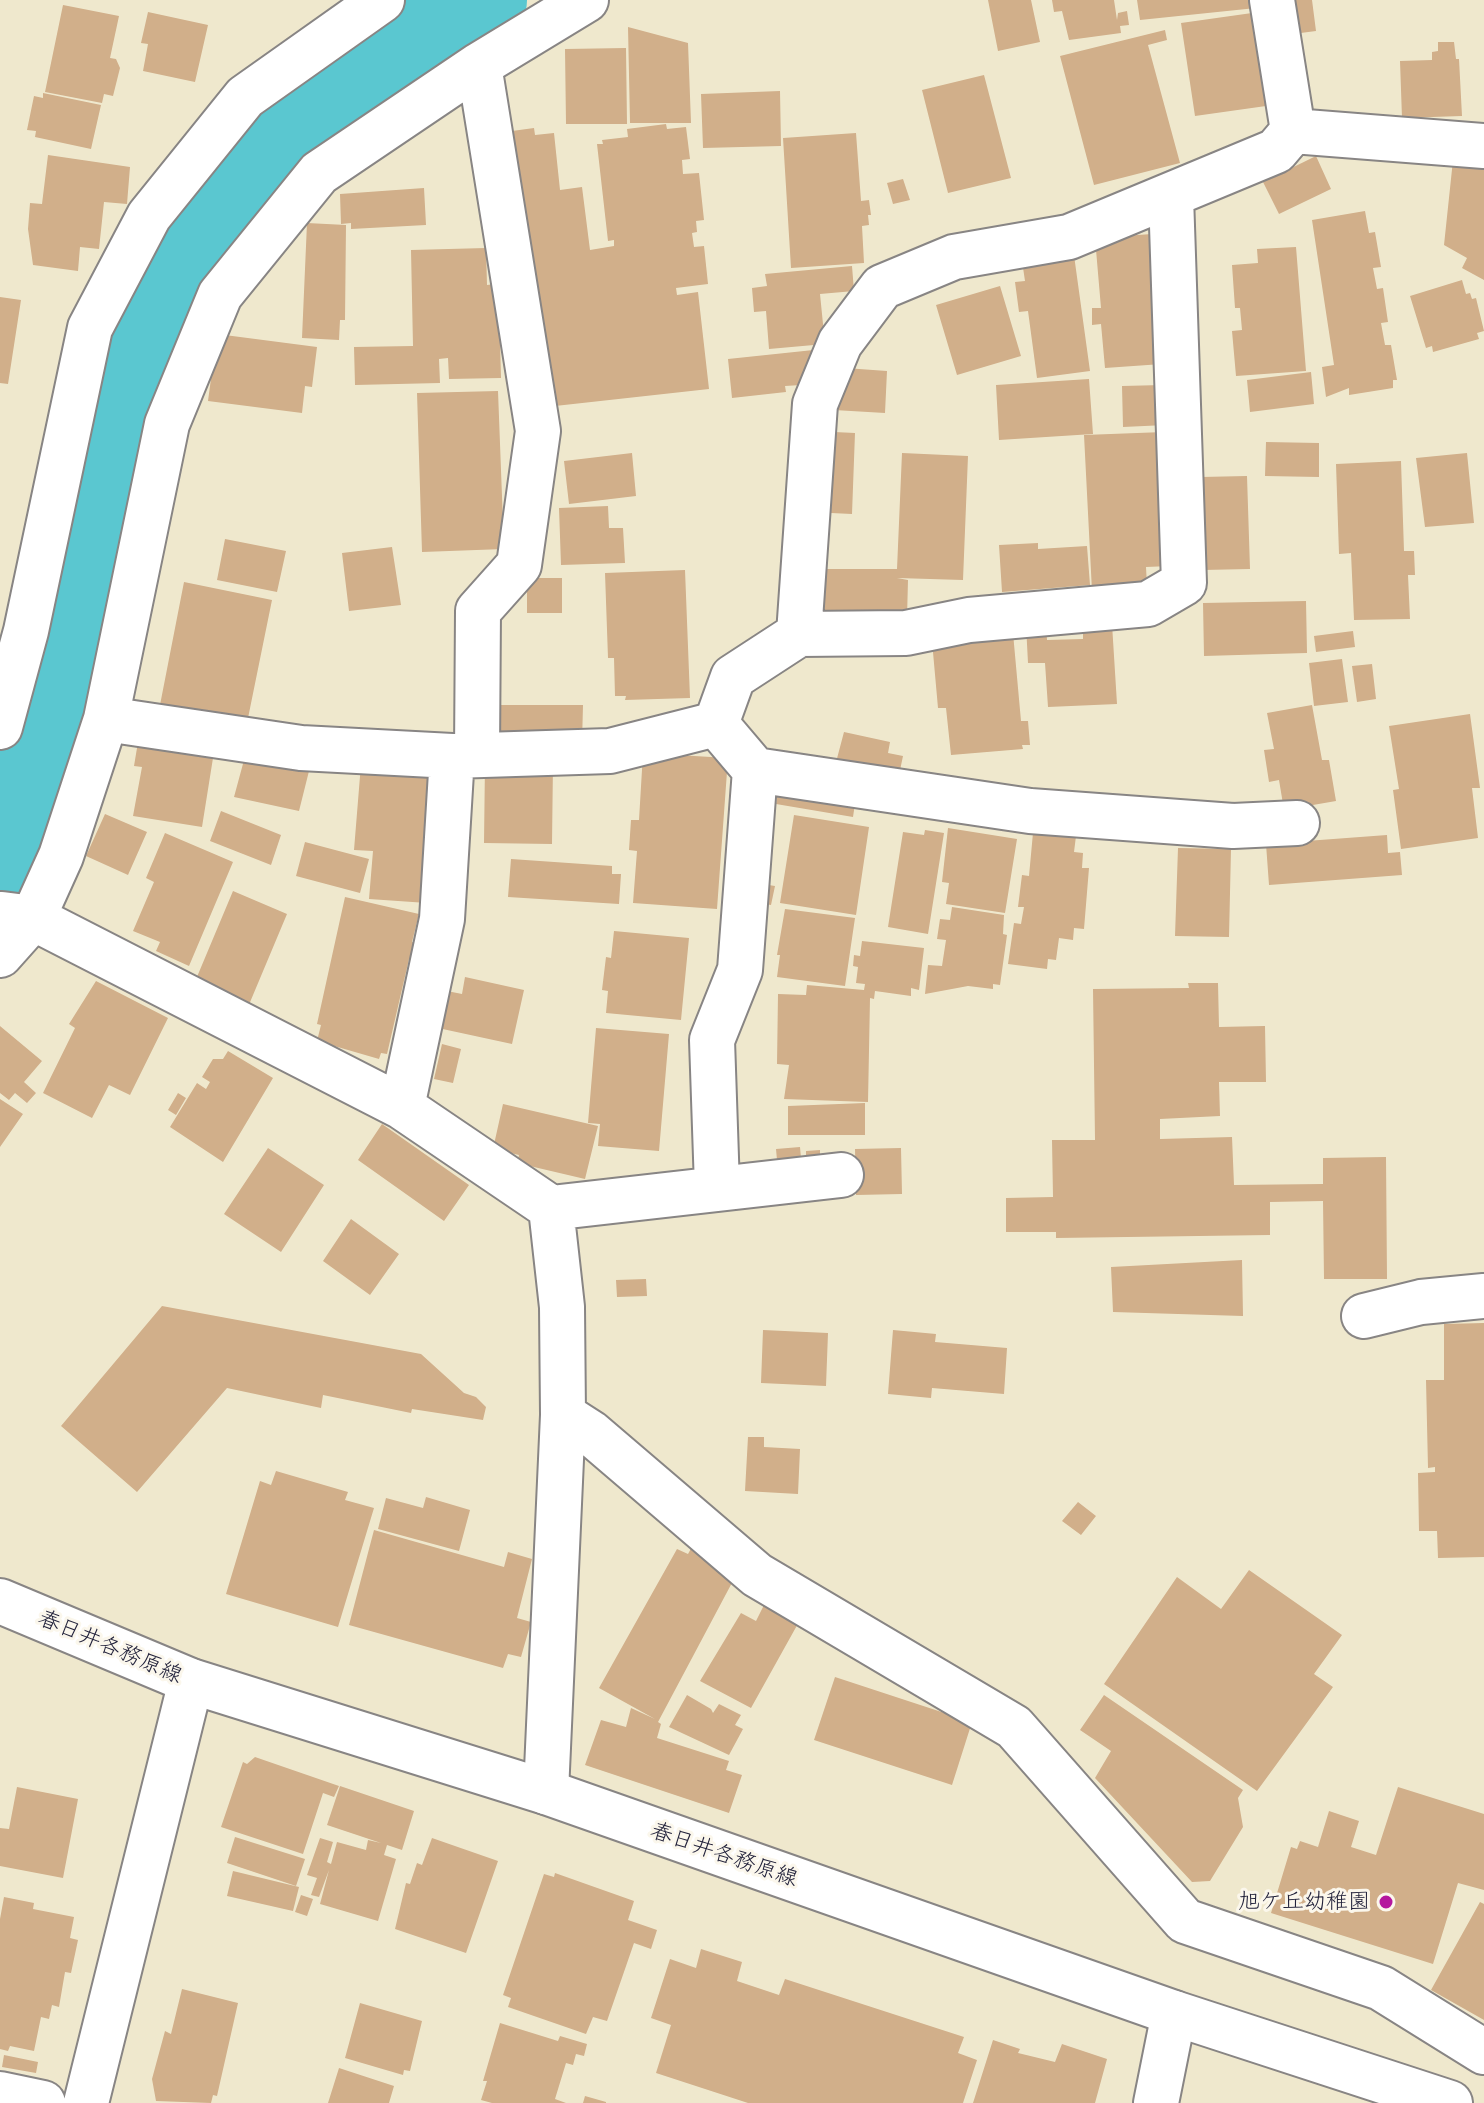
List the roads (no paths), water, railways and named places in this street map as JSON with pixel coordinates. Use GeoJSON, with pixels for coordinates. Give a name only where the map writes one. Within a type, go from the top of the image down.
{"type":"FeatureCollection","features":[{"type":"Feature","properties":{"kind":"street"},"geometry":{"type":"LineString","coordinates":[[0,727],[26,631],[90,328],[112,286],[149,216],[245,97],[382,0]]}},
{"type":"Feature","properties":{"kind":"street"},"geometry":{"type":"LineString","coordinates":[[586,0],[479,65],[319,173],[220,295],[167,424],[106,719],[61,856],[10,925],[402,1107],[551,1208],[841,1175]]}},
{"type":"Feature","properties":{"kind":"street"},"geometry":{"type":"LineString","coordinates":[[799,634],[815,404],[840,343],[882,287],[954,257],[1069,237],[1276,151],[1293,131],[1272,0]]}},
{"type":"Feature","properties":{"kind":"street"},"geometry":{"type":"LineString","coordinates":[[402,1107],[442,919],[464,754],[478,611],[519,565],[538,431],[479,65]]}},
{"type":"Feature","properties":{"kind":"street"},"geometry":{"type":"LineString","coordinates":[[1293,131],[1484,146]]}},
{"type":"Feature","properties":{"kind":"street"},"geometry":{"type":"LineString","coordinates":[[716,724],[733,677],[799,634],[906,633],[969,620],[1148,604],[1184,583],[1171,196]]}},
{"type":"Feature","properties":{"kind":"street"},"geometry":{"type":"LineString","coordinates":[[106,719],[301,748],[464,754],[610,751],[716,724]]}},
{"type":"Feature","properties":{"kind":"street"},"geometry":{"type":"LineString","coordinates":[[716,724],[755,770],[1030,811],[1233,826],[1297,823]]}},
{"type":"Feature","properties":{"kind":"street"},"geometry":{"type":"LineString","coordinates":[[717,1187],[712,1040],[740,970],[755,770]]}},
{"type":"Feature","properties":{"kind":"street"},"geometry":{"type":"LineString","coordinates":[[546,1792],[563,1415],[562,1307],[551,1208]]}},
{"type":"Feature","properties":{"kind":"street"},"geometry":{"type":"LineString","coordinates":[[1364,1316],[1421,1302],[1484,1296]]}},
{"type":"Feature","properties":{"kind":"street"},"geometry":{"type":"LineString","coordinates":[[563,1415],[591,1433],[757,1575],[1014,1727],[1185,1921],[1381,1988],[1484,2052]]}},
{"type":"Feature","properties":{"kind":"street","name":"春日井各務原線"},"geometry":{"type":"LineString","coordinates":[[0,1601],[191,1681],[546,1792],[1174,2013],[1450,2103]]}},
{"type":"Feature","properties":{"kind":"street"},"geometry":{"type":"LineString","coordinates":[[86,2103],[191,1681]]}},
{"type":"Feature","properties":{"kind":"street"},"geometry":{"type":"LineString","coordinates":[[1156,2103],[1174,2013]]}},
{"type":"Feature","properties":{"kind":"street"},"geometry":{"type":"LineString","coordinates":[[0,2094],[43,2103]]}},
{"type":"Feature","properties":{"kind":"waterway"},"geometry":{"type":"LineString","coordinates":[[0,854],[51,737],[128,374],[194,245],[291,137],[442,23],[481,0]]}},
{"type":"Feature","properties":{"kind":"place","name":"旭ケ丘幼稚園"},"geometry":{"type":"Point","coordinates":[1386,1902]}}]}
